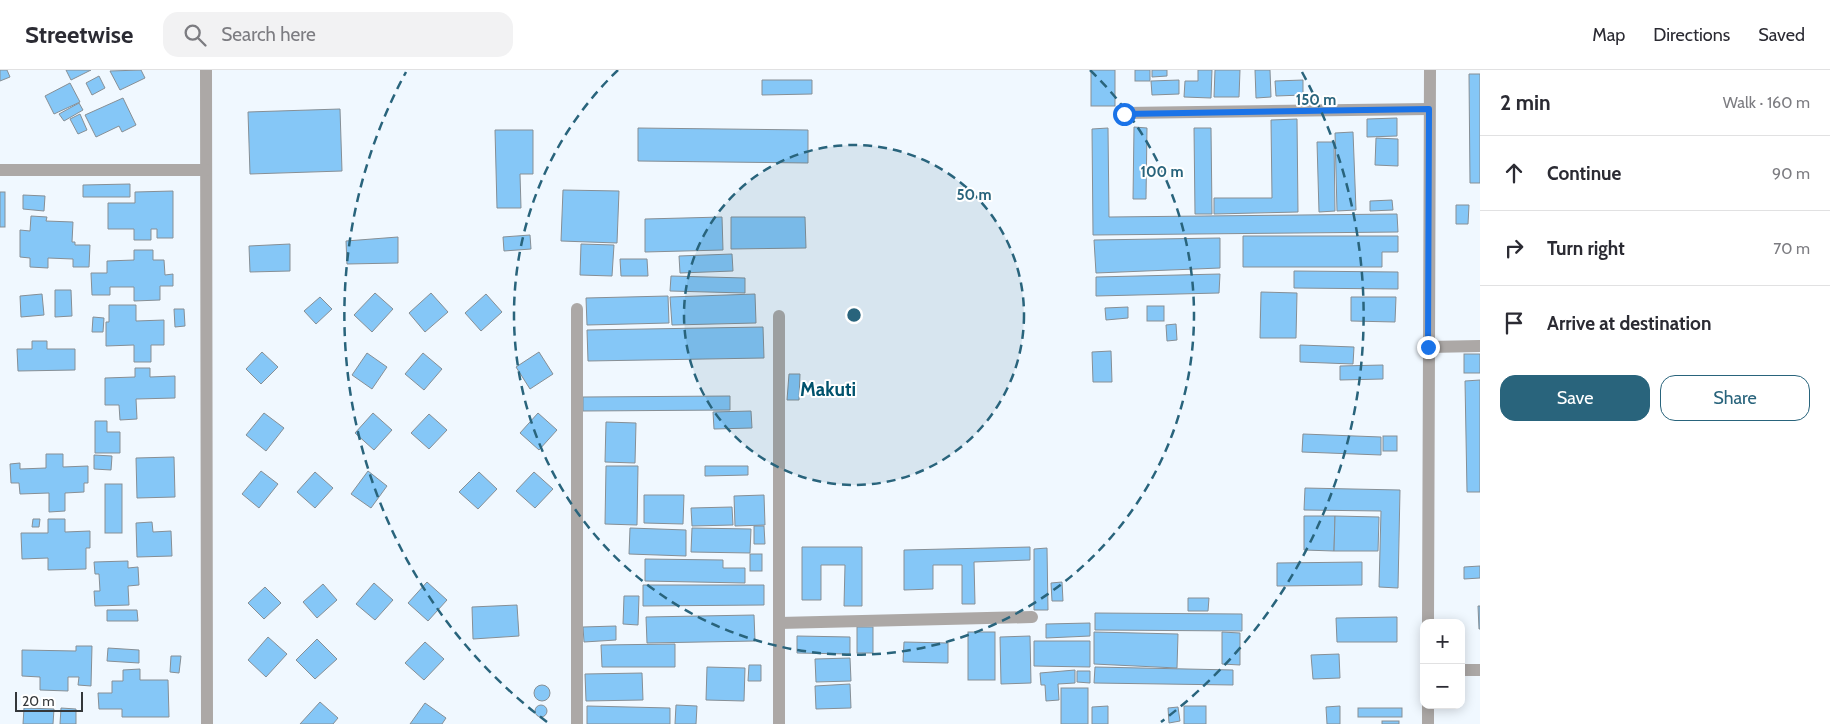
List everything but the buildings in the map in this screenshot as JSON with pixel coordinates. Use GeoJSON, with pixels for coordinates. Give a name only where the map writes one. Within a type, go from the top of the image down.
{"type":"FeatureCollection","features":[{"type":"Feature","properties":{"kind":"street"},"geometry":{"type":"LineString","coordinates":[[206,70],[207,724]]}},
{"type":"Feature","properties":{"kind":"street"},"geometry":{"type":"LineString","coordinates":[[1428,619],[1430,70]]}},
{"type":"Feature","properties":{"kind":"street"},"geometry":{"type":"LineString","coordinates":[[1124,114],[1429,109]]}},
{"type":"Feature","properties":{"kind":"street"},"geometry":{"type":"LineString","coordinates":[[0,170],[206,170]]}},
{"type":"Feature","properties":{"kind":"street"},"geometry":{"type":"LineString","coordinates":[[577,309],[577,724]]}},
{"type":"Feature","properties":{"kind":"street"},"geometry":{"type":"LineString","coordinates":[[779,724],[780,316]]}},
{"type":"Feature","properties":{"kind":"street"},"geometry":{"type":"LineString","coordinates":[[1428,347],[1480,346]]}},
{"type":"Feature","properties":{"kind":"street"},"geometry":{"type":"LineString","coordinates":[[780,623],[1032,617]]}},
{"type":"Feature","properties":{"kind":"street"},"geometry":{"type":"LineString","coordinates":[[1465,670],[1480,670]]}},
{"type":"Feature","properties":{"kind":"street"},"geometry":{"type":"LineString","coordinates":[[1428,709],[1428,724]]}},
{"type":"Feature","properties":{"kind":"district","name":"Makuti"},"geometry":{"type":"Point","coordinates":[828,389]}},
{"type":"Feature","properties":{"kind":"route"},"geometry":{"type":"LineString","coordinates":[[1124,114],[1429,109],[1428,347]]}}]}
